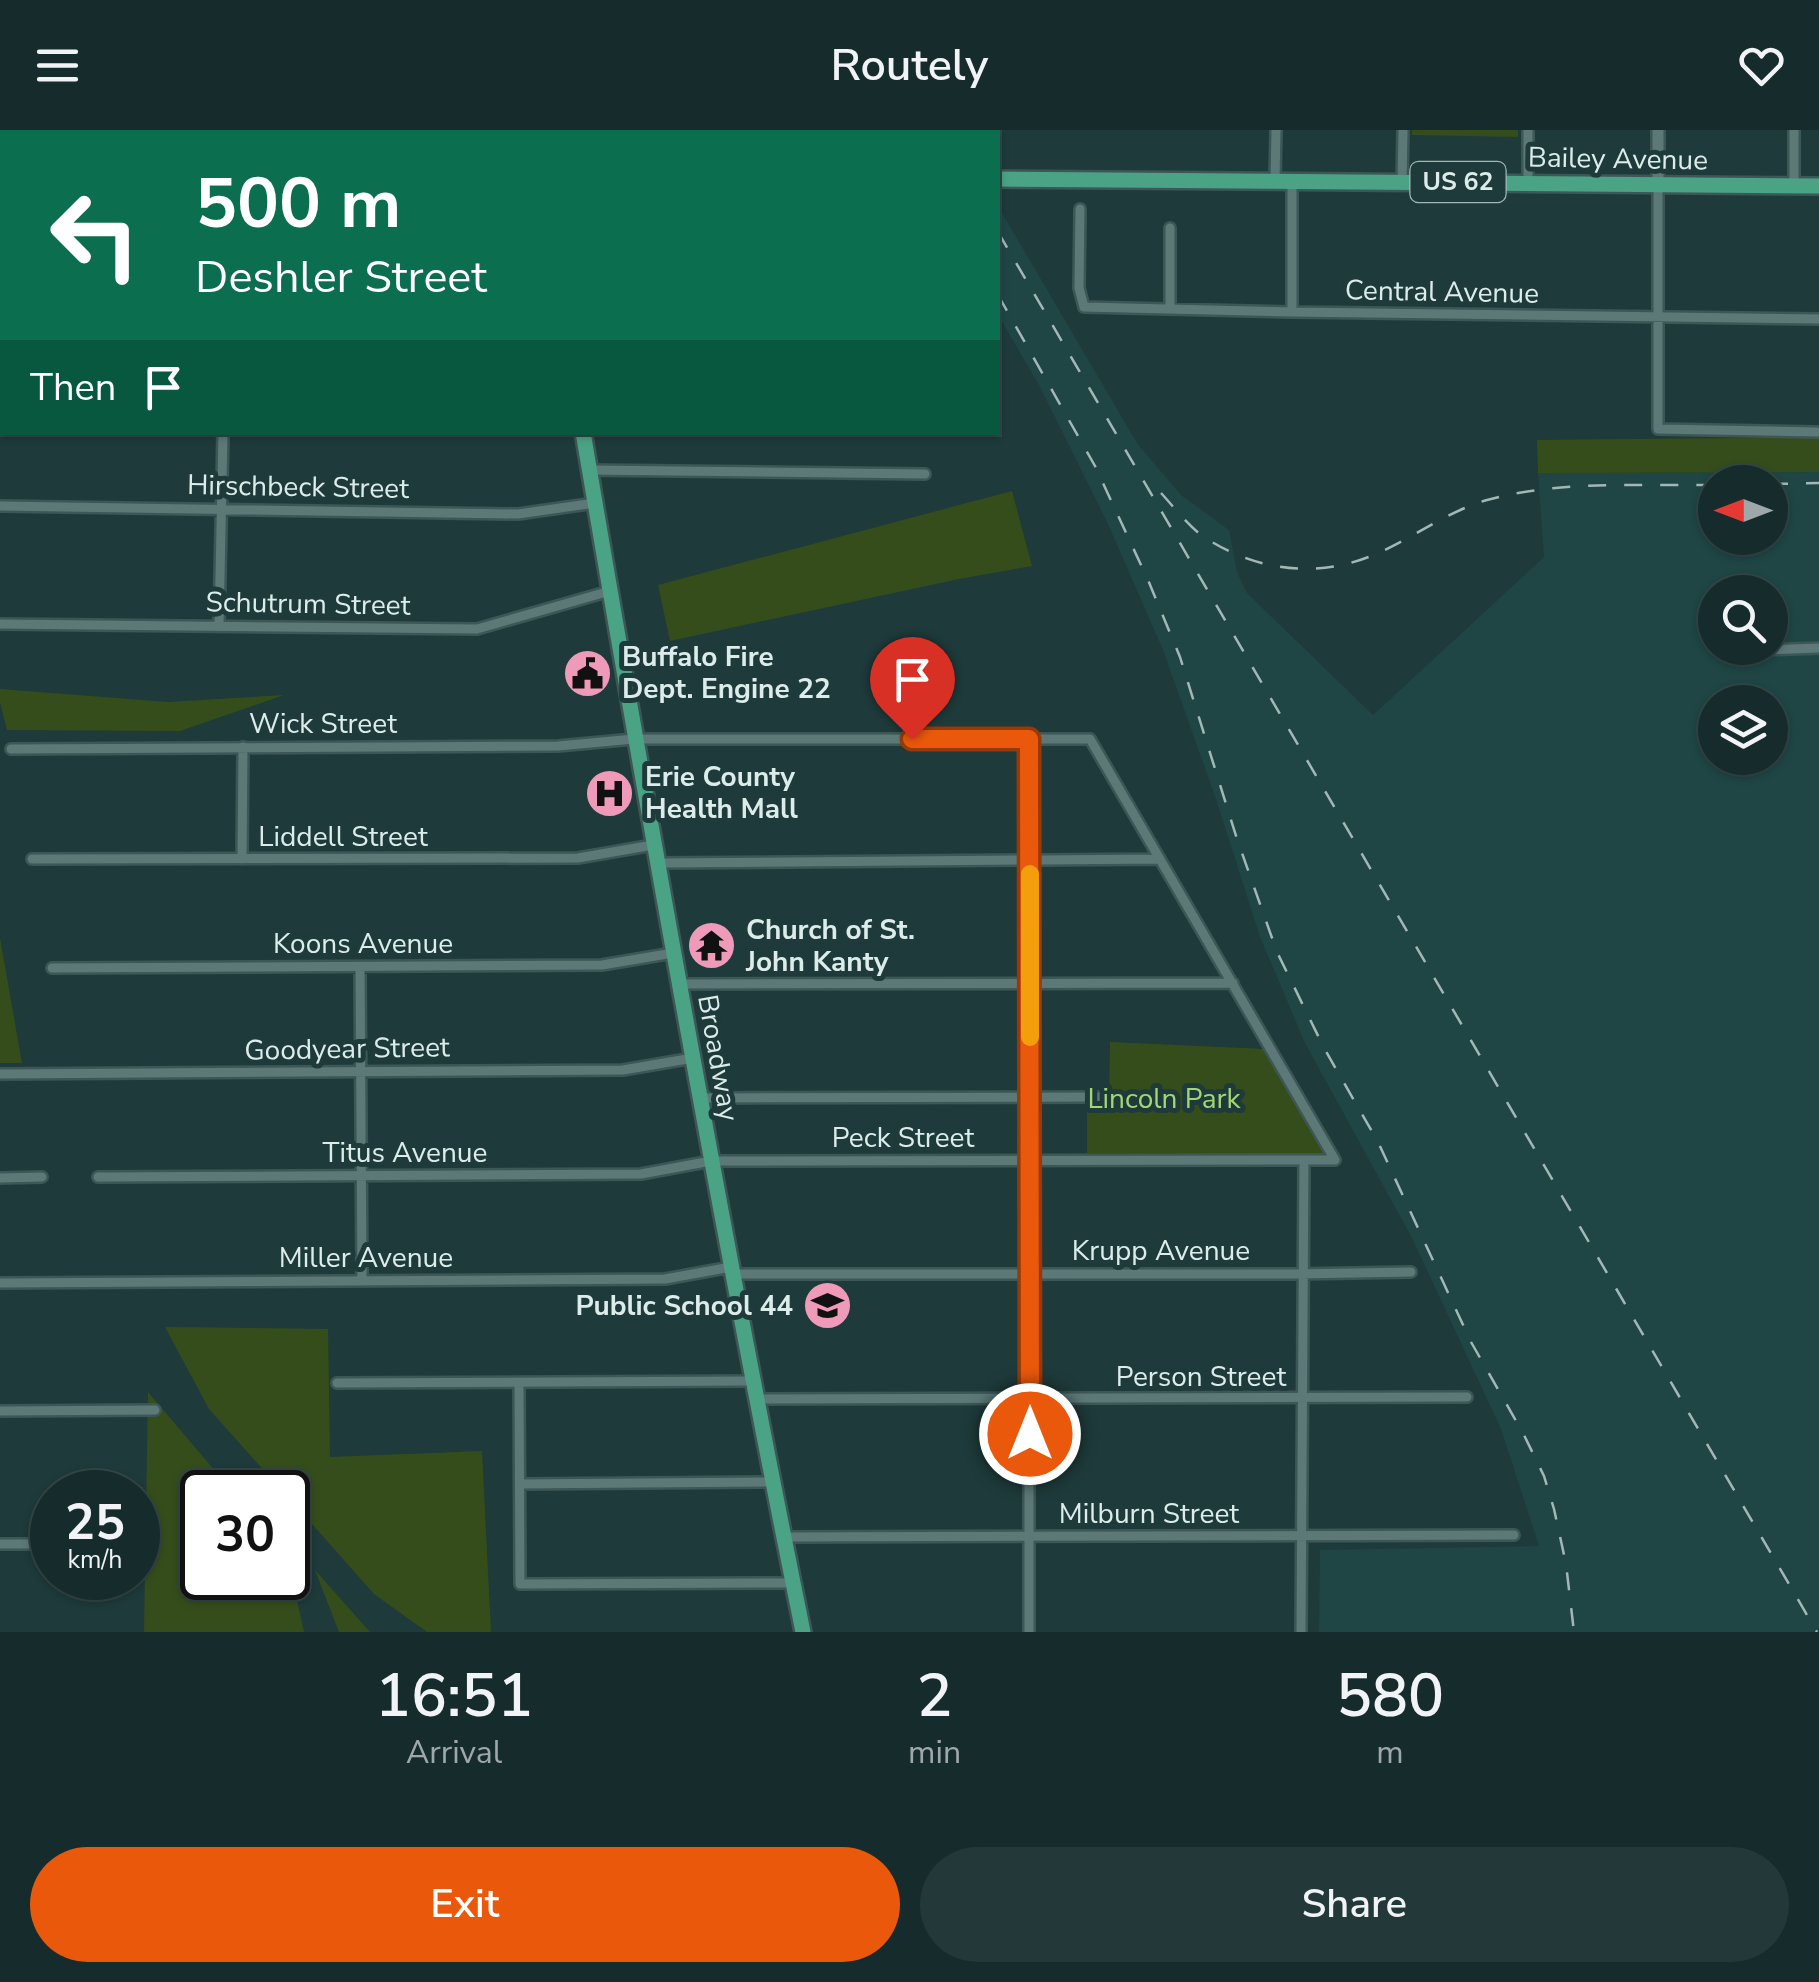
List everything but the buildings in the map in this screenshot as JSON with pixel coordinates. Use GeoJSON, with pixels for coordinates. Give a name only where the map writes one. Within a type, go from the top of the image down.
{"type":"FeatureCollection","features":[{"type":"Feature","properties":{"kind":"main road","name":"Bailey Avenue"},"geometry":{"type":"LineString","coordinates":[[1000,178],[1819,186]]}},
{"type":"Feature","properties":{"kind":"main road","name":"Broadway"},"geometry":{"type":"LineString","coordinates":[[583,435],[653,846],[755,1400],[803,1632]]}},
{"type":"Feature","properties":{"kind":"street"},"geometry":{"type":"LineString","coordinates":[[1276,130],[1284,181],[1292,312]]}},
{"type":"Feature","properties":{"kind":"street"},"geometry":{"type":"LineString","coordinates":[[1402,182],[1403,130]]}},
{"type":"Feature","properties":{"kind":"street"},"geometry":{"type":"LineString","coordinates":[[1528,130],[1528,183]]}},
{"type":"Feature","properties":{"kind":"street"},"geometry":{"type":"LineString","coordinates":[[1658,130],[1658,430],[1817,432]]}},
{"type":"Feature","properties":{"kind":"street"},"geometry":{"type":"LineString","coordinates":[[1794,130],[1794,186]]}},
{"type":"Feature","properties":{"kind":"street","name":"Central Avenue"},"geometry":{"type":"LineString","coordinates":[[1080,209],[1079,288],[1084,307],[1819,320]]}},
{"type":"Feature","properties":{"kind":"street"},"geometry":{"type":"LineString","coordinates":[[1170,228],[1170,308]]}},
{"type":"Feature","properties":{"kind":"street"},"geometry":{"type":"LineString","coordinates":[[219,625],[223,435]]}},
{"type":"Feature","properties":{"kind":"street"},"geometry":{"type":"LineString","coordinates":[[589,470],[925,474]]}},
{"type":"Feature","properties":{"kind":"street","name":"Hirschbeck Street"},"geometry":{"type":"LineString","coordinates":[[0,506],[518,514],[595,503]]}},
{"type":"Feature","properties":{"kind":"street","name":"Schutrum Street"},"geometry":{"type":"LineString","coordinates":[[0,624],[477,629],[610,591]]}},
{"type":"Feature","properties":{"kind":"street"},"geometry":{"type":"LineString","coordinates":[[1788,649],[1819,648]]}},
{"type":"Feature","properties":{"kind":"street","name":"Wick Street"},"geometry":{"type":"LineString","coordinates":[[12,749],[558,746],[634,738],[1090,739],[1159,858]]}},
{"type":"Feature","properties":{"kind":"street"},"geometry":{"type":"LineString","coordinates":[[1029,739],[1029,1632]]}},
{"type":"Feature","properties":{"kind":"street"},"geometry":{"type":"LineString","coordinates":[[242,747],[242,859]]}},
{"type":"Feature","properties":{"kind":"street","name":"Liddell Street"},"geometry":{"type":"LineString","coordinates":[[32,859],[578,858],[653,846]]}},
{"type":"Feature","properties":{"kind":"street"},"geometry":{"type":"LineString","coordinates":[[657,863],[1159,858],[1233,983]]}},
{"type":"Feature","properties":{"kind":"street","name":"Koons Avenue"},"geometry":{"type":"LineString","coordinates":[[52,968],[602,965],[674,953]]}},
{"type":"Feature","properties":{"kind":"street"},"geometry":{"type":"LineString","coordinates":[[360,967],[362,1280]]}},
{"type":"Feature","properties":{"kind":"street"},"geometry":{"type":"LineString","coordinates":[[679,984],[1233,983]]}},
{"type":"Feature","properties":{"kind":"street","name":"Peck Street"},"geometry":{"type":"LineString","coordinates":[[712,1161],[1334,1160],[1233,983]]}},
{"type":"Feature","properties":{"kind":"street","name":"Goodyear Street"},"geometry":{"type":"LineString","coordinates":[[0,1074],[623,1070],[693,1058]]}},
{"type":"Feature","properties":{"kind":"street"},"geometry":{"type":"LineString","coordinates":[[700,1098],[1106,1097]]}},
{"type":"Feature","properties":{"kind":"street"},"geometry":{"type":"LineString","coordinates":[[1302,1632],[1304,1160]]}},
{"type":"Feature","properties":{"kind":"street","name":"Titus Avenue"},"geometry":{"type":"LineString","coordinates":[[98,1178],[641,1174],[712,1161]]}},
{"type":"Feature","properties":{"kind":"street"},"geometry":{"type":"LineString","coordinates":[[0,1178],[42,1178]]}},
{"type":"Feature","properties":{"kind":"street","name":"Krupp Avenue"},"geometry":{"type":"LineString","coordinates":[[731,1270],[1030,1274],[1411,1272]]}},
{"type":"Feature","properties":{"kind":"street","name":"Miller Avenue"},"geometry":{"type":"LineString","coordinates":[[0,1282],[665,1279],[731,1270]]}},
{"type":"Feature","properties":{"kind":"street"},"geometry":{"type":"LineString","coordinates":[[337,1384],[752,1381]]}},
{"type":"Feature","properties":{"kind":"street"},"geometry":{"type":"LineString","coordinates":[[519,1383],[520,1584],[793,1583]]}},
{"type":"Feature","properties":{"kind":"street","name":"Person Street"},"geometry":{"type":"LineString","coordinates":[[755,1400],[1467,1397]]}},
{"type":"Feature","properties":{"kind":"street"},"geometry":{"type":"LineString","coordinates":[[0,1411],[155,1410]]}},
{"type":"Feature","properties":{"kind":"street"},"geometry":{"type":"LineString","coordinates":[[520,1484],[772,1482]]}},
{"type":"Feature","properties":{"kind":"street","name":"Milburn Street"},"geometry":{"type":"LineString","coordinates":[[784,1536],[1514,1535]]}},
{"type":"Feature","properties":{"kind":"street"},"geometry":{"type":"LineString","coordinates":[[0,1544],[30,1544]]}},
{"type":"Feature","properties":{"kind":"shaded area"},"geometry":{"type":"Polygon","coordinates":[[[1000,209],[1137,443],[1181,495],[1229,530],[1237,572],[1247,593],[1373,715],[1544,557],[1538,473],[1698,472],[1698,555],[1788,555],[1788,472],[1819,472],[1819,1632],[1319,1632],[1320,1550],[1539,1546],[1501,1429],[1412,1238],[1305,1043],[1260,937],[1163,650],[1107,522],[1039,385],[1000,318],[1000,209]]]}},
{"type":"Feature","properties":{"kind":"green space"},"geometry":{"type":"Polygon","coordinates":[[[1412,130],[1518,130],[1518,137],[1412,135],[1412,130]]]}},
{"type":"Feature","properties":{"kind":"green space"},"geometry":{"type":"Polygon","coordinates":[[[1819,437],[1819,472],[1788,472],[1788,465],[1698,465],[1698,472],[1538,473],[1537,440],[1819,437]]]}},
{"type":"Feature","properties":{"kind":"green space"},"geometry":{"type":"Polygon","coordinates":[[[1012,491],[1032,566],[670,641],[658,585],[1012,491]]]}},
{"type":"Feature","properties":{"kind":"green space"},"geometry":{"type":"Polygon","coordinates":[[[0,689],[168,702],[284,695],[180,731],[7,730],[0,689]]]}},
{"type":"Feature","properties":{"kind":"green space"},"geometry":{"type":"Polygon","coordinates":[[[0,938],[22,1063],[0,1063],[0,938]]]}},
{"type":"Feature","properties":{"kind":"green space","name":"Lincoln Park"},"geometry":{"type":"Polygon","coordinates":[[[1110,1042],[1265,1049],[1327,1153],[1087,1153],[1087,1103],[1109,1103],[1110,1042]]]}},
{"type":"Feature","properties":{"kind":"green space"},"geometry":{"type":"Polygon","coordinates":[[[165,1327],[328,1329],[330,1457],[482,1451],[491,1632],[427,1632],[374,1594],[310,1522],[310,1470],[263,1470],[209,1409],[165,1327]]]}},
{"type":"Feature","properties":{"kind":"green space"},"geometry":{"type":"Polygon","coordinates":[[[148,1392],[214,1470],[180,1470],[180,1600],[297,1600],[304,1632],[144,1632],[145,1600],[160,1600],[160,1470],[147,1470],[148,1392]]]}},
{"type":"Feature","properties":{"kind":"green space"},"geometry":{"type":"Polygon","coordinates":[[[315,1570],[370,1632],[339,1632],[315,1570]]]}},
{"type":"Feature","properties":{"kind":"railway"},"geometry":{"type":"LineString","coordinates":[[1000,235],[1817,1632]]}},
{"type":"Feature","properties":{"kind":"railway"},"geometry":{"type":"LineString","coordinates":[[1000,299],[1095,466],[1148,580],[1180,657],[1277,952],[1324,1048],[1378,1142],[1471,1342],[1544,1476],[1566,1564],[1574,1632]]}},
{"type":"Feature","properties":{"kind":"railway"},"geometry":{"type":"LineString","coordinates":[[1788,484],[1819,483]]}},
{"type":"Feature","properties":{"kind":"railway"},"geometry":{"type":"LineString","coordinates":[[1161,493],[1192,527],[1223,548],[1264,564],[1306,569],[1371,556],[1487,500],[1543,489],[1698,485]]}},
{"type":"Feature","properties":{"kind":"slow traffic"},"geometry":{"type":"LineString","coordinates":[[1030,874],[1030,1037]]}},
{"type":"Feature","properties":{"kind":"place","name":"Buffalo Fire Dept. Engine 22"},"geometry":{"type":"Point","coordinates":[587,673]}},
{"type":"Feature","properties":{"kind":"place","name":"Erie County Health Mall"},"geometry":{"type":"Point","coordinates":[610,793]}},
{"type":"Feature","properties":{"kind":"place","name":"Church of St. John Kanty"},"geometry":{"type":"Point","coordinates":[711,946]}},
{"type":"Feature","properties":{"kind":"place","name":"Public School 44"},"geometry":{"type":"Point","coordinates":[828,1306]}},
{"type":"Feature","properties":{"kind":"route"},"geometry":{"type":"LineString","coordinates":[[912,739],[1029,739],[1030,1434]]}}]}
